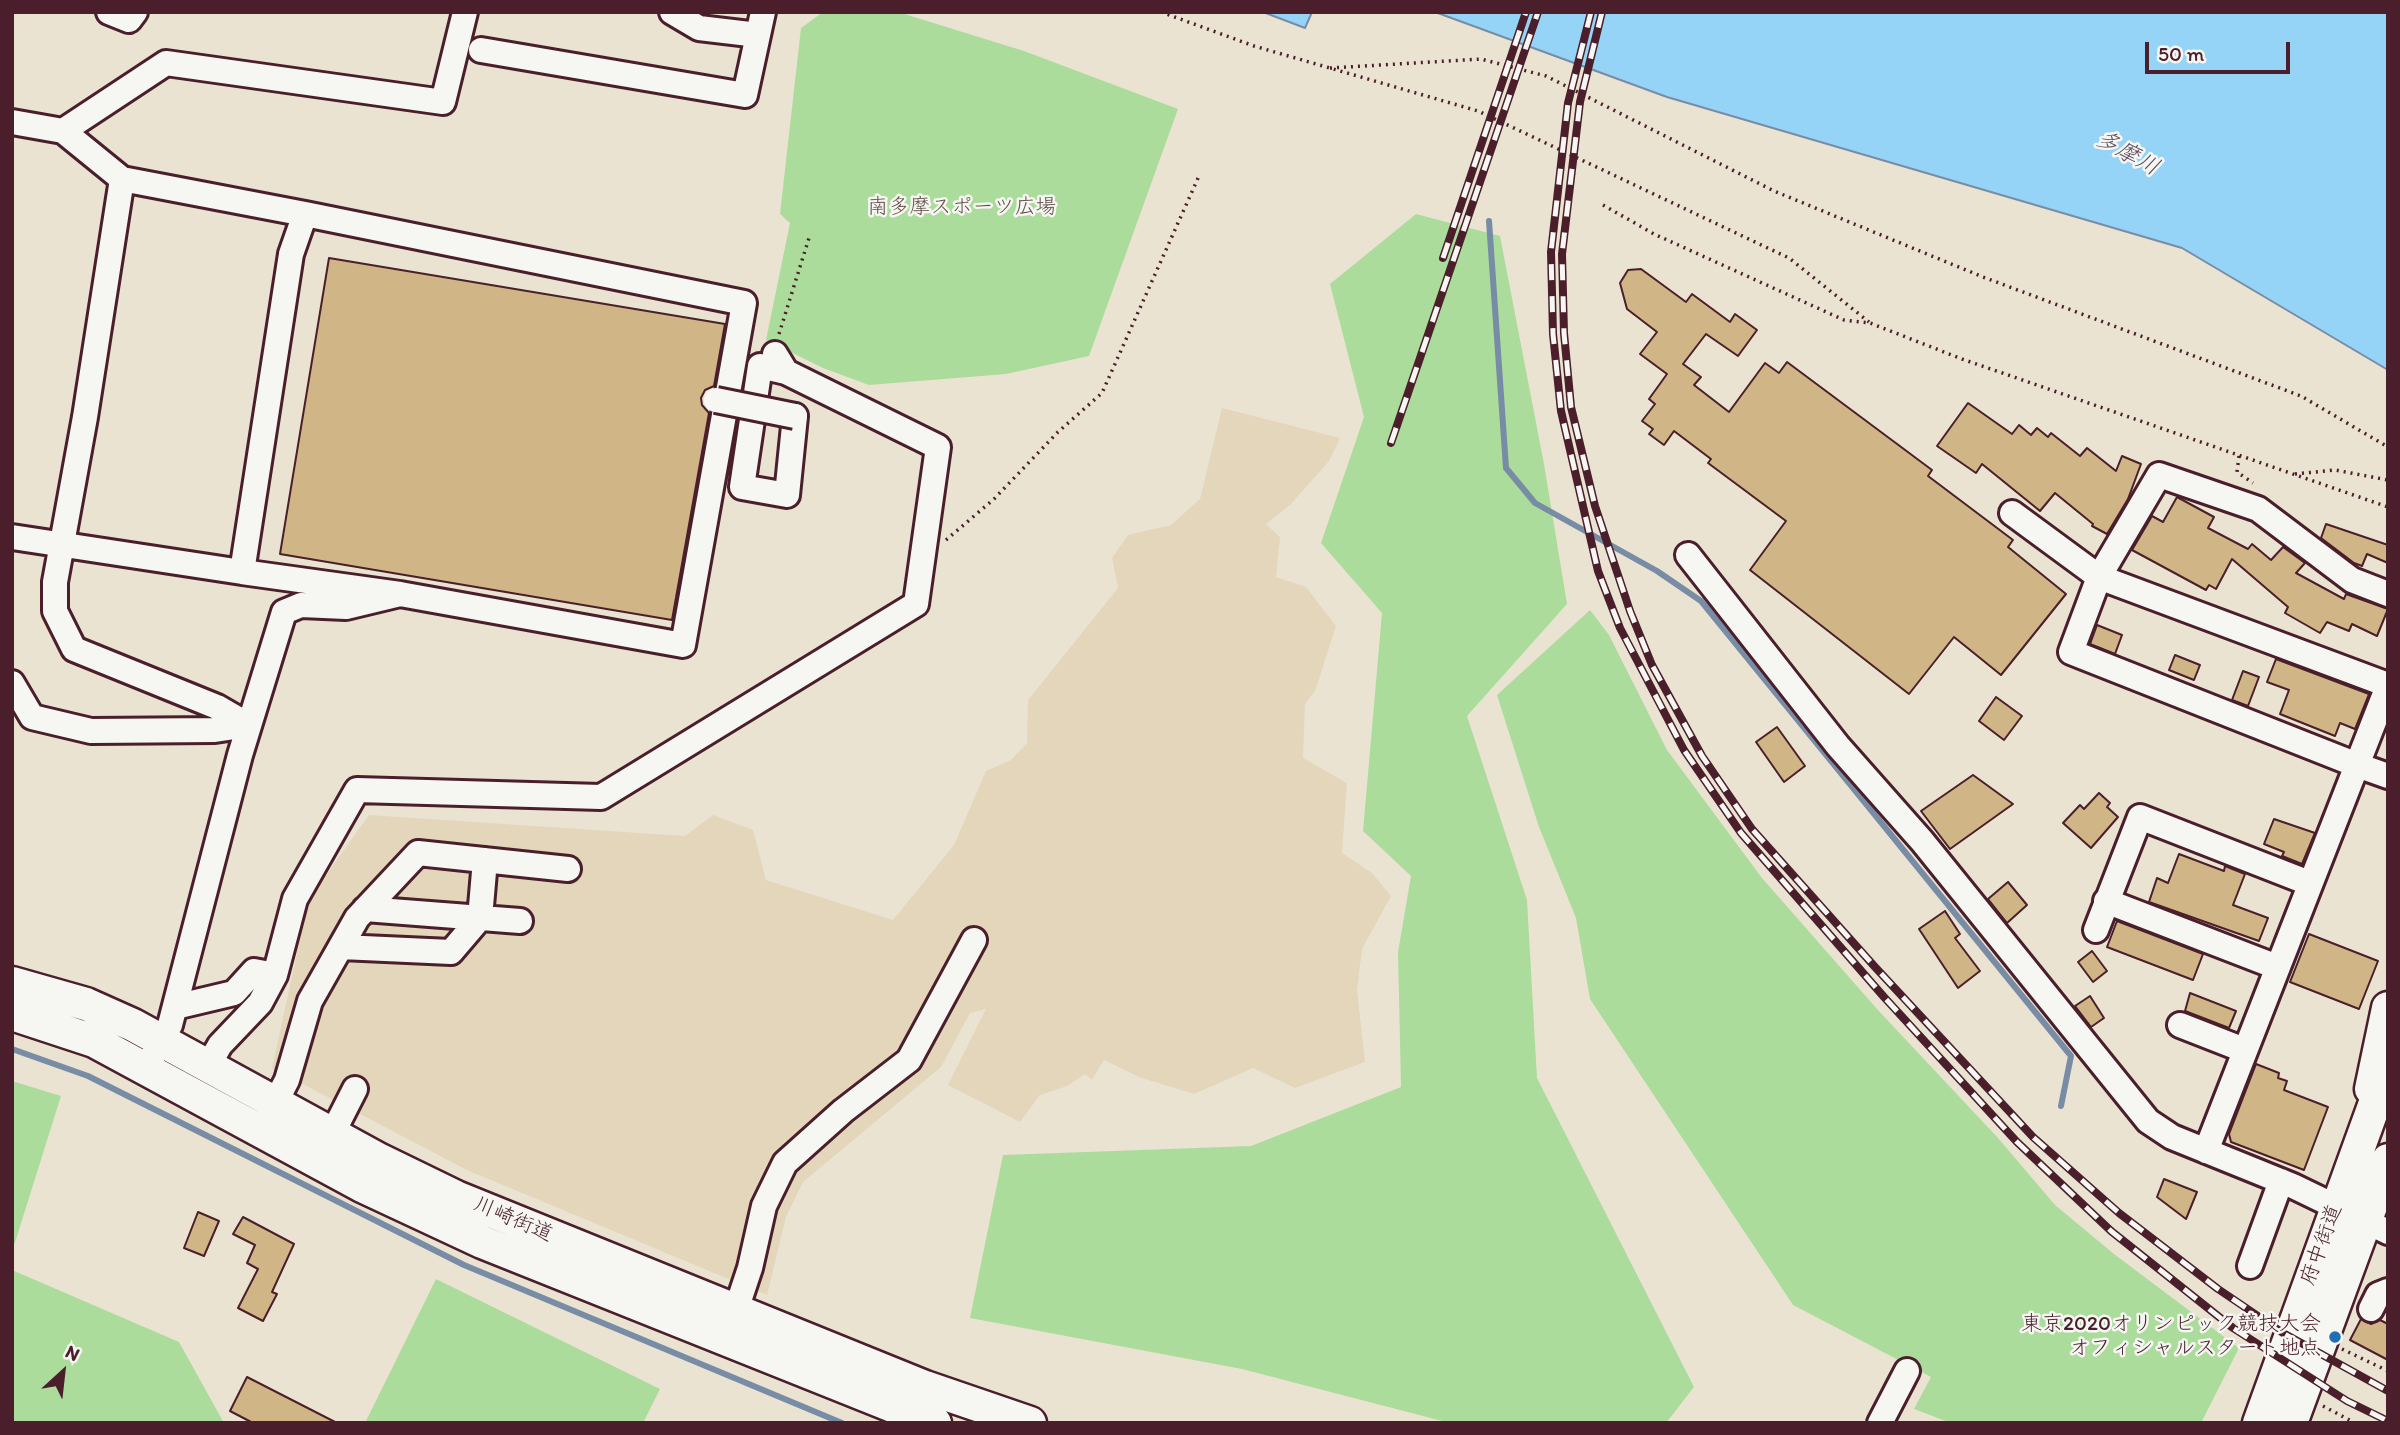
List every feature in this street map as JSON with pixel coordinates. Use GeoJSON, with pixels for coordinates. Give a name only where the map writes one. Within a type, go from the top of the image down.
{"type":"FeatureCollection","features":[{"type":"Feature","properties":{"kind":"main road","name":"川崎街道"},"geometry":{"type":"LineString","coordinates":[[12,982],[86,1004],[456,1197],[934,1423]]}},
{"type":"Feature","properties":{"kind":"main road"},"geometry":{"type":"LineString","coordinates":[[2363,1128],[2388,1008]]}},
{"type":"Feature","properties":{"kind":"main road","name":"川崎街道"},"geometry":{"type":"LineString","coordinates":[[12,1014],[72,1032],[146,1068],[318,1163],[482,1242],[1030,1423]]}},
{"type":"Feature","properties":{"kind":"main road","name":"府中街道"},"geometry":{"type":"LineString","coordinates":[[2259,1423],[2363,1128],[2388,1067]]}},
{"type":"Feature","properties":{"kind":"main road","name":"府中街道"},"geometry":{"type":"LineString","coordinates":[[2291,1423],[2377,1226],[2388,1160]]}},
{"type":"Feature","properties":{"kind":"street"},"geometry":{"type":"LineString","coordinates":[[109,12],[129,20],[135,12]]}},
{"type":"Feature","properties":{"kind":"street"},"geometry":{"type":"LineString","coordinates":[[63,131],[166,63],[443,102],[465,12]]}},
{"type":"Feature","properties":{"kind":"street"},"geometry":{"type":"LineString","coordinates":[[481,50],[744,95],[761,24],[699,28],[672,12]]}},
{"type":"Feature","properties":{"kind":"street"},"geometry":{"type":"LineString","coordinates":[[12,122],[63,131],[122,179],[744,303],[683,645],[400,594],[242,572],[63,542],[12,537]]}},
{"type":"Feature","properties":{"kind":"street"},"geometry":{"type":"LineString","coordinates":[[122,179],[53,602],[74,649],[217,707],[248,725]]}},
{"type":"Feature","properties":{"kind":"street"},"geometry":{"type":"LineString","coordinates":[[242,572],[291,254],[305,214]]}},
{"type":"Feature","properties":{"kind":"street"},"geometry":{"type":"LineString","coordinates":[[208,1066],[220,1045],[260,1003],[275,975],[295,899],[357,790],[601,797],[916,604],[938,447],[781,363],[760,366],[742,487],[787,495],[795,416],[716,400]]}},
{"type":"Feature","properties":{"kind":"street"},"geometry":{"type":"LineString","coordinates":[[2388,594],[2352,580],[2258,509],[2159,475],[2099,577],[2071,652],[2388,776]]}},
{"type":"Feature","properties":{"kind":"street"},"geometry":{"type":"LineString","coordinates":[[2012,513],[2099,577],[2388,685],[2206,1151]]}},
{"type":"Feature","properties":{"kind":"street"},"geometry":{"type":"LineString","coordinates":[[1688,555],[1838,746],[1922,841],[2148,1121],[2172,1137],[2281,1181],[2377,1226]]}},
{"type":"Feature","properties":{"kind":"street"},"geometry":{"type":"LineString","coordinates":[[146,1068],[175,1007],[248,725],[284,612],[301,605],[346,607],[400,594]]}},
{"type":"Feature","properties":{"kind":"street"},"geometry":{"type":"LineString","coordinates":[[12,683],[32,717],[91,731],[215,730],[248,725]]}},
{"type":"Feature","properties":{"kind":"street"},"geometry":{"type":"LineString","coordinates":[[2096,930],[2140,817],[2309,883]]}},
{"type":"Feature","properties":{"kind":"street"},"geometry":{"type":"LineString","coordinates":[[260,1131],[287,1080],[310,1001],[365,909],[418,853],[568,869]]}},
{"type":"Feature","properties":{"kind":"street"},"geometry":{"type":"LineString","coordinates":[[341,947],[450,952],[480,918],[485,860]]}},
{"type":"Feature","properties":{"kind":"street"},"geometry":{"type":"LineString","coordinates":[[2106,901],[2277,967]]}},
{"type":"Feature","properties":{"kind":"street"},"geometry":{"type":"LineString","coordinates":[[365,909],[520,921]]}},
{"type":"Feature","properties":{"kind":"street"},"geometry":{"type":"LineString","coordinates":[[731,1325],[764,1206],[785,1163],[843,1111],[909,1060],[974,940]]}},
{"type":"Feature","properties":{"kind":"street"},"geometry":{"type":"LineString","coordinates":[[175,1007],[234,993],[254,971],[275,975]]}},
{"type":"Feature","properties":{"kind":"street"},"geometry":{"type":"LineString","coordinates":[[2180,1025],[2244,1050]]}},
{"type":"Feature","properties":{"kind":"street"},"geometry":{"type":"LineString","coordinates":[[318,1163],[355,1089]]}},
{"type":"Feature","properties":{"kind":"street"},"geometry":{"type":"LineString","coordinates":[[2250,1266],[2281,1181]]}},
{"type":"Feature","properties":{"kind":"street"},"geometry":{"type":"LineString","coordinates":[[1882,1422],[1907,1371]]}},
{"type":"Feature","properties":{"kind":"path"},"geometry":{"type":"LineString","coordinates":[[1161,12],[1254,46],[1460,104],[1546,141],[1659,199],[1789,258],[1870,323]]}},
{"type":"Feature","properties":{"kind":"path"},"geometry":{"type":"LineString","coordinates":[[1330,68],[1481,59],[1546,76],[1774,191],[1983,276],[2301,397],[2388,447]]}},
{"type":"Feature","properties":{"kind":"path"},"geometry":{"type":"LineString","coordinates":[[922,561],[994,499],[1058,432],[1102,393],[1199,176]]}},
{"type":"Feature","properties":{"kind":"path"},"geometry":{"type":"LineString","coordinates":[[1603,205],[1676,244],[1844,320],[1870,323],[1962,359],[2388,507]]}},
{"type":"Feature","properties":{"kind":"path"},"geometry":{"type":"LineString","coordinates":[[781,363],[808,238]]}},
{"type":"Feature","properties":{"kind":"path"},"geometry":{"type":"LineString","coordinates":[[2293,474],[2335,470],[2388,480]]}},
{"type":"Feature","properties":{"kind":"path"},"geometry":{"type":"LineString","coordinates":[[2338,1347],[2388,1371]]}},
{"type":"Feature","properties":{"kind":"path"},"geometry":{"type":"LineString","coordinates":[[2318,1404],[2355,1423]]}},
{"type":"Feature","properties":{"kind":"shaded area"},"geometry":{"type":"Polygon","coordinates":[[[1222,408],[1340,438],[1329,461],[1290,505],[1266,524],[1280,537],[1276,577],[1306,587],[1336,626],[1315,691],[1305,704],[1303,758],[1347,783],[1342,853],[1372,873],[1391,896],[1362,949],[1357,990],[1365,1062],[1295,1088],[1253,1068],[1194,1094],[1139,1077],[1104,1060],[1092,1080],[1085,1074],[1067,1086],[1040,1095],[1020,1122],[948,1085],[986,1009],[970,1013],[941,1067],[803,1182],[786,1217],[767,1295],[467,1170],[272,1068],[309,899],[369,815],[685,836],[713,815],[753,830],[766,880],[893,920],[954,845],[986,771],[1011,760],[1027,743],[1028,700],[1118,588],[1112,558],[1128,535],[1171,525],[1200,499],[1222,408]]]}},
{"type":"Feature","properties":{"kind":"green space","name":"南多摩スポーツ広場"},"geometry":{"type":"Polygon","coordinates":[[[823,12],[898,12],[1024,51],[1178,109],[1089,356],[1006,374],[869,385],[823,368],[766,340],[790,223],[780,214],[801,28],[823,12]]]}},
{"type":"Feature","properties":{"kind":"green space"},"geometry":{"type":"Polygon","coordinates":[[[1416,214],[1500,236],[1544,464],[1567,604],[1467,716],[1527,900],[1537,1078],[1694,1387],[1666,1423],[1450,1423],[1242,1369],[970,1318],[1003,1155],[1251,1146],[1401,1087],[1398,952],[1411,876],[1363,831],[1382,613],[1321,543],[1364,417],[1330,284],[1416,214]]]}},
{"type":"Feature","properties":{"kind":"green space"},"geometry":{"type":"Polygon","coordinates":[[[1590,610],[1609,635],[1667,750],[1762,878],[1877,1009],[1998,1138],[2055,1205],[2114,1254],[2239,1348],[2201,1423],[1951,1423],[1914,1409],[1931,1377],[1793,1305],[1590,999],[1576,918],[1539,827],[1497,695],[1590,610]]]}},
{"type":"Feature","properties":{"kind":"green space"},"geometry":{"type":"Polygon","coordinates":[[[12,1081],[61,1096],[12,1252],[12,1081]]]}},
{"type":"Feature","properties":{"kind":"green space"},"geometry":{"type":"Polygon","coordinates":[[[12,1270],[179,1342],[224,1423],[12,1423],[12,1270]]]}},
{"type":"Feature","properties":{"kind":"green space"},"geometry":{"type":"Polygon","coordinates":[[[436,1279],[660,1389],[643,1423],[365,1423],[436,1279]]]}},
{"type":"Feature","properties":{"kind":"water"},"geometry":{"type":"Polygon","coordinates":[[[1263,12],[1312,12],[1305,28],[1263,12]]]}},
{"type":"Feature","properties":{"kind":"water","name":"多摩川"},"geometry":{"type":"Polygon","coordinates":[[[1435,12],[2388,12],[2388,370],[2182,248],[1667,97],[1435,12]]]}},
{"type":"Feature","properties":{"kind":"building"},"geometry":{"type":"Polygon","coordinates":[[[329,258],[725,324],[714,386],[705,390],[701,398],[702,405],[709,413],[672,620],[280,554],[329,258]]]}},
{"type":"Feature","properties":{"kind":"building"},"geometry":{"type":"Polygon","coordinates":[[[1641,269],[1686,302],[1692,294],[1730,322],[1735,314],[1757,330],[1738,356],[1706,334],[1683,364],[1701,377],[1694,385],[1729,412],[1765,363],[1779,373],[1787,362],[1932,470],[1928,476],[2013,540],[2008,547],[2066,594],[2001,675],[1954,637],[1909,694],[1750,570],[1786,521],[1708,463],[1711,459],[1674,431],[1664,445],[1649,434],[1653,429],[1642,421],[1655,404],[1649,399],[1667,374],[1640,354],[1657,332],[1627,309],[1620,283],[1628,270],[1641,269]]]}},
{"type":"Feature","properties":{"kind":"building"},"geometry":{"type":"Polygon","coordinates":[[[1968,403],[2012,434],[2019,425],[2031,435],[2037,428],[2048,437],[2051,433],[2080,456],[2087,448],[2116,471],[2122,456],[2141,464],[2128,499],[2107,534],[2092,526],[2093,524],[2055,493],[2040,511],[1982,464],[1976,473],[1937,446],[1968,403]]]}},
{"type":"Feature","properties":{"kind":"building"},"geometry":{"type":"Polygon","coordinates":[[[2177,497],[2214,517],[2208,528],[2248,549],[2252,544],[2271,560],[2283,547],[2305,563],[2296,573],[2344,599],[2346,594],[2388,609],[2377,636],[2352,624],[2349,631],[2327,622],[2320,633],[2285,613],[2288,607],[2232,559],[2216,589],[2209,585],[2206,590],[2132,550],[2152,516],[2163,522],[2177,497]]]}},
{"type":"Feature","properties":{"kind":"building"},"geometry":{"type":"Polygon","coordinates":[[[2326,524],[2388,545],[2388,563],[2367,554],[2362,566],[2354,563],[2321,538],[2326,524]]]}},
{"type":"Feature","properties":{"kind":"building"},"geometry":{"type":"Polygon","coordinates":[[[2097,625],[2122,635],[2115,654],[2090,644],[2097,625]]]}},
{"type":"Feature","properties":{"kind":"building"},"geometry":{"type":"Polygon","coordinates":[[[2175,655],[2200,665],[2194,680],[2169,670],[2175,655]]]}},
{"type":"Feature","properties":{"kind":"building"},"geometry":{"type":"Polygon","coordinates":[[[2276,659],[2369,694],[2355,729],[2340,723],[2335,736],[2280,714],[2289,690],[2267,682],[2276,659]]]}},
{"type":"Feature","properties":{"kind":"building"},"geometry":{"type":"Polygon","coordinates":[[[2243,671],[2259,677],[2248,706],[2232,700],[2243,671]]]}},
{"type":"Feature","properties":{"kind":"building"},"geometry":{"type":"Polygon","coordinates":[[[1996,697],[2022,716],[2004,740],[1979,721],[1996,697]]]}},
{"type":"Feature","properties":{"kind":"building"},"geometry":{"type":"Polygon","coordinates":[[[1777,727],[1805,766],[1784,782],[1756,742],[1777,727]]]}},
{"type":"Feature","properties":{"kind":"building"},"geometry":{"type":"Polygon","coordinates":[[[1973,775],[2013,804],[1950,849],[1921,811],[1973,775]]]}},
{"type":"Feature","properties":{"kind":"building"},"geometry":{"type":"Polygon","coordinates":[[[2099,793],[2110,803],[2107,807],[2118,817],[2091,848],[2063,823],[2080,805],[2084,809],[2099,793]]]}},
{"type":"Feature","properties":{"kind":"building"},"geometry":{"type":"Polygon","coordinates":[[[2274,819],[2315,833],[2302,864],[2282,856],[2284,852],[2264,844],[2274,819]]]}},
{"type":"Feature","properties":{"kind":"building"},"geometry":{"type":"Polygon","coordinates":[[[2179,854],[2224,871],[2225,866],[2245,874],[2233,905],[2268,918],[2259,941],[2149,902],[2157,878],[2168,883],[2179,854]]]}},
{"type":"Feature","properties":{"kind":"building"},"geometry":{"type":"Polygon","coordinates":[[[2008,882],[2027,905],[2007,923],[1988,899],[2008,882]]]}},
{"type":"Feature","properties":{"kind":"building"},"geometry":{"type":"Polygon","coordinates":[[[1945,911],[1960,934],[1955,938],[1980,971],[1958,988],[1919,929],[1945,911]]]}},
{"type":"Feature","properties":{"kind":"building"},"geometry":{"type":"Polygon","coordinates":[[[2117,921],[2203,954],[2193,980],[2107,947],[2117,921]]]}},
{"type":"Feature","properties":{"kind":"building"},"geometry":{"type":"Polygon","coordinates":[[[2309,934],[2378,961],[2359,1009],[2290,982],[2309,934]]]}},
{"type":"Feature","properties":{"kind":"building"},"geometry":{"type":"Polygon","coordinates":[[[2092,951],[2107,971],[2093,982],[2078,962],[2092,951]]]}},
{"type":"Feature","properties":{"kind":"building"},"geometry":{"type":"Polygon","coordinates":[[[2190,993],[2236,1011],[2229,1028],[2185,1011],[2190,993]]]}},
{"type":"Feature","properties":{"kind":"building"},"geometry":{"type":"Polygon","coordinates":[[[2090,996],[2104,1018],[2091,1027],[2075,1006],[2090,996]]]}},
{"type":"Feature","properties":{"kind":"building"},"geometry":{"type":"Polygon","coordinates":[[[2256,1064],[2279,1073],[2278,1078],[2287,1081],[2284,1090],[2328,1107],[2304,1170],[2231,1142],[2229,1134],[2256,1064]]]}},
{"type":"Feature","properties":{"kind":"building"},"geometry":{"type":"Polygon","coordinates":[[[2164,1179],[2197,1192],[2186,1219],[2157,1197],[2164,1179]]]}},
{"type":"Feature","properties":{"kind":"building"},"geometry":{"type":"Polygon","coordinates":[[[198,1212],[219,1221],[204,1256],[184,1248],[198,1212]]]}},
{"type":"Feature","properties":{"kind":"building"},"geometry":{"type":"Polygon","coordinates":[[[243,1217],[294,1244],[272,1292],[277,1294],[263,1321],[238,1308],[258,1269],[247,1263],[255,1245],[233,1234],[243,1217]]]}},
{"type":"Feature","properties":{"kind":"building"},"geometry":{"type":"Polygon","coordinates":[[[2361,1319],[2371,1324],[2380,1320],[2388,1324],[2388,1360],[2350,1340],[2361,1319]]]}},
{"type":"Feature","properties":{"kind":"building"},"geometry":{"type":"Polygon","coordinates":[[[247,1377],[337,1423],[253,1423],[230,1411],[247,1377]]]}},
{"type":"Feature","properties":{"kind":"waterway"},"geometry":{"type":"LineString","coordinates":[[1489,221],[1506,468],[1535,503],[1657,571],[1701,601],[2071,1056],[2061,1106]]}},
{"type":"Feature","properties":{"kind":"waterway"},"geometry":{"type":"LineString","coordinates":[[12,1049],[88,1076],[464,1265],[842,1423]]}},
{"type":"Feature","properties":{"kind":"railway"},"geometry":{"type":"LineString","coordinates":[[1443,258],[1526,12]]}},
{"type":"Feature","properties":{"kind":"railway"},"geometry":{"type":"LineString","coordinates":[[1391,443],[1538,12]]}},
{"type":"Feature","properties":{"kind":"railway"},"geometry":{"type":"LineString","coordinates":[[1591,12],[1568,103],[1551,252],[1553,334],[1561,411],[1598,571],[1620,628],[1684,750],[1741,833],[1884,997],[2017,1142],[2111,1231],[2233,1328],[2347,1401],[2388,1421]]}},
{"type":"Feature","properties":{"kind":"railway"},"geometry":{"type":"LineString","coordinates":[[1602,12],[1580,102],[1562,254],[1564,333],[1571,407],[1595,506],[1630,611],[1652,665],[1702,756],[1752,829],[1875,967],[2033,1137],[2119,1213],[2218,1289],[2283,1333],[2388,1391]]}},
{"type":"Feature","properties":{"kind":"place","name":"東京2020オリンピック競技大会 オフィシャルスタート地点"},"geometry":{"type":"Point","coordinates":[2335,1337]}}]}
